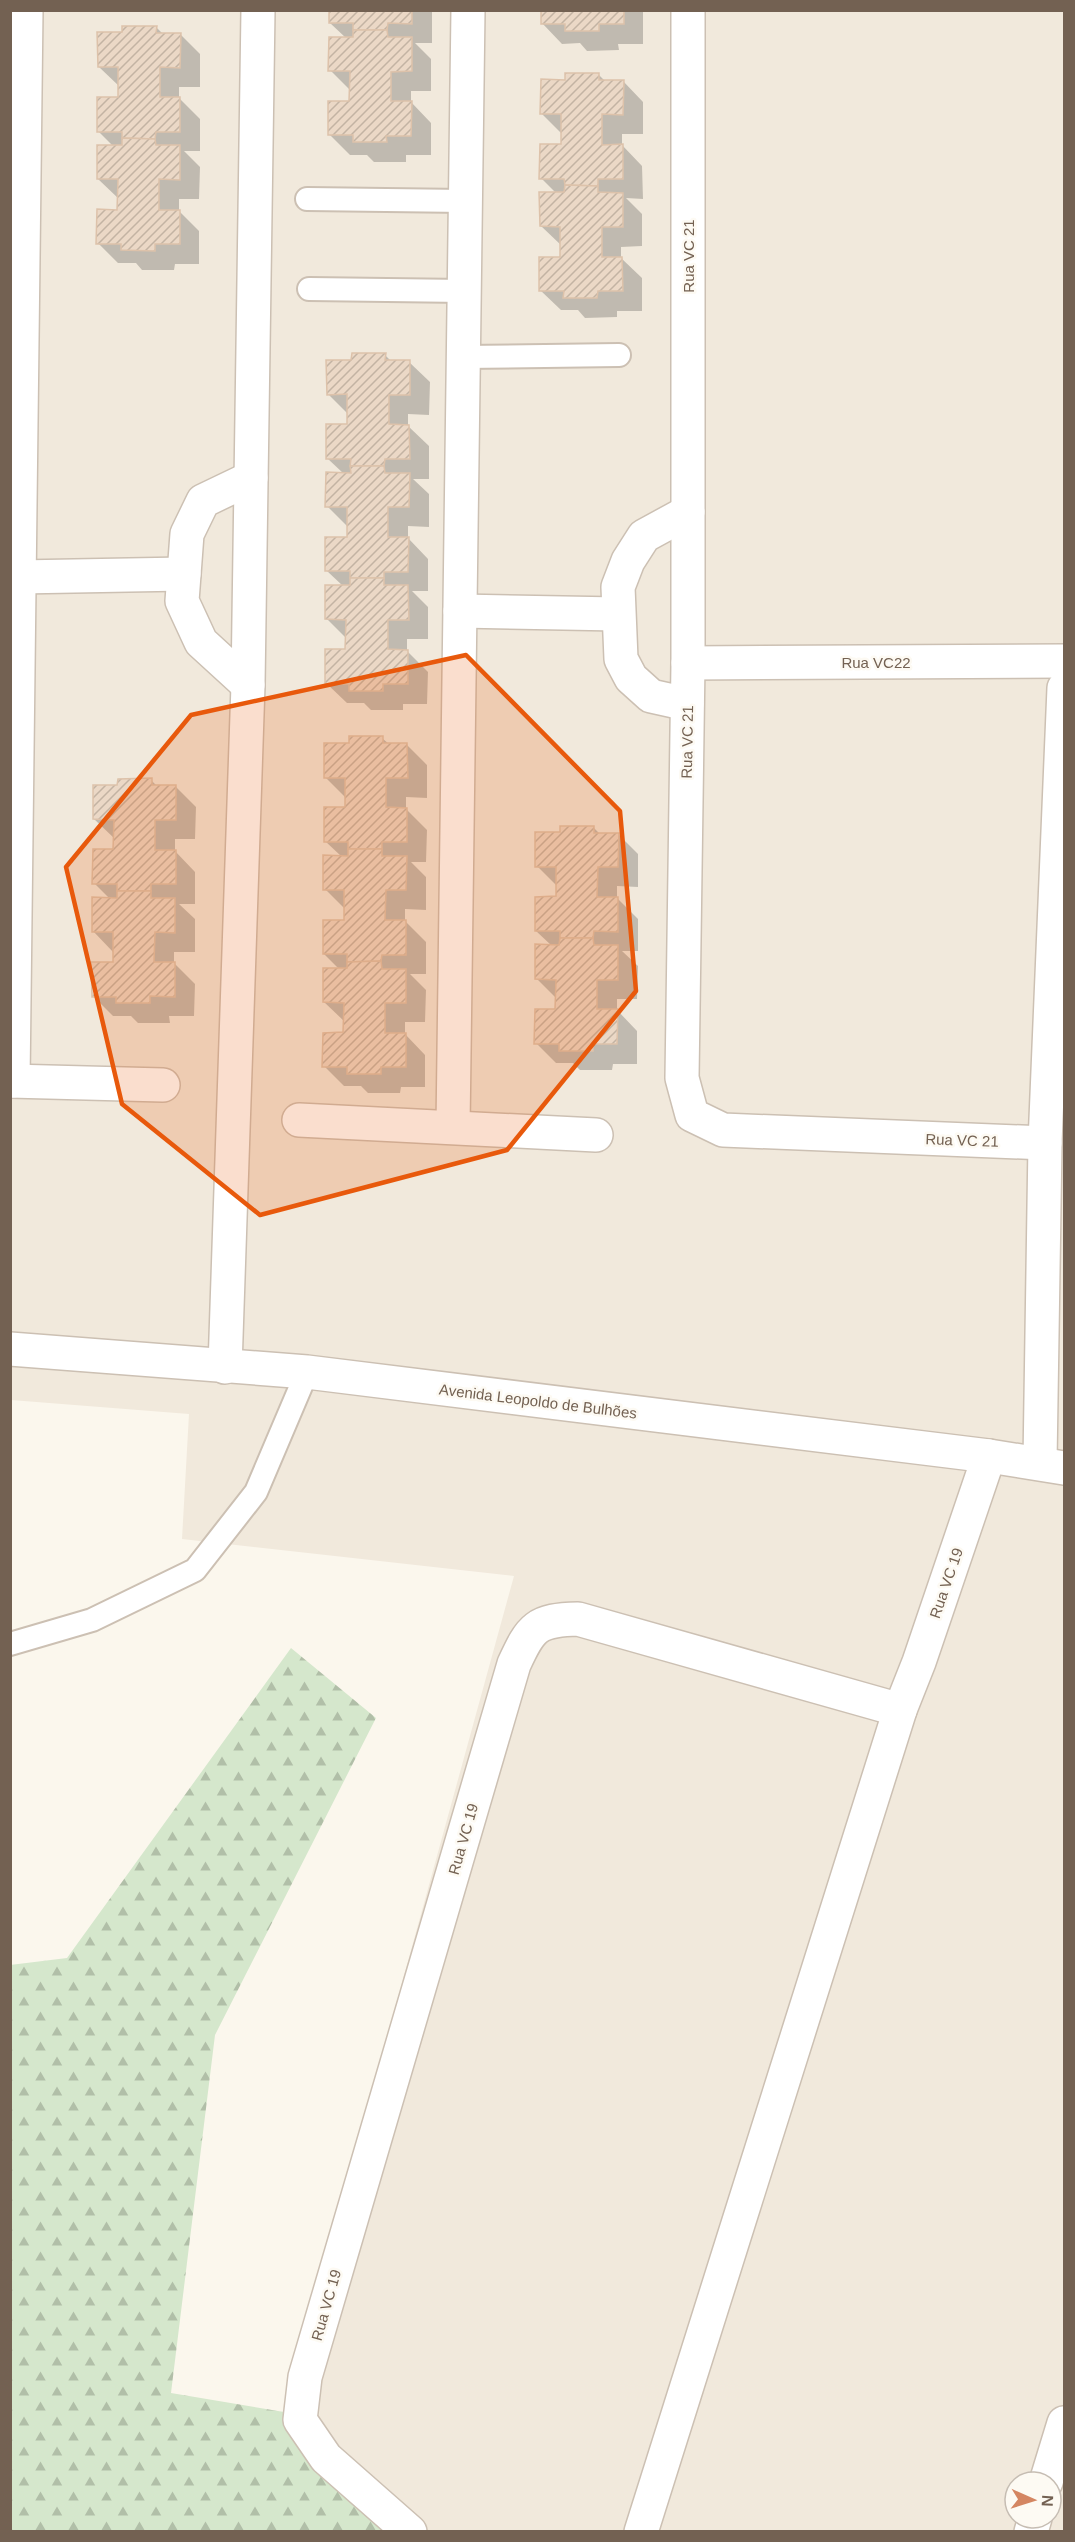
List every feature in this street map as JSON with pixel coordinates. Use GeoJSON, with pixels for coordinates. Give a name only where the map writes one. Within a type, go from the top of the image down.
{"type":"FeatureCollection","features":[{"type":"Feature","properties":{"kind":"street"},"geometry":{"type":"LineString","coordinates":[[26,10],[17,150],[19,577],[12,1081],[163,1085]]}},
{"type":"Feature","properties":{"kind":"street"},"geometry":{"type":"LineString","coordinates":[[225,1367],[249,685],[258,10]]}},
{"type":"Feature","properties":{"kind":"street"},"geometry":{"type":"LineString","coordinates":[[453,1127],[468,10]]}},
{"type":"Feature","properties":{"kind":"street","name":"Rua VC 21"},"geometry":{"type":"LineString","coordinates":[[688,10],[688,663],[682,1078],[692,1115],[723,1130],[1045,1143]]}},
{"type":"Feature","properties":{"kind":"street"},"geometry":{"type":"LineString","coordinates":[[249,685],[201,642],[182,601],[188,534],[203,501],[251,478]]}},
{"type":"Feature","properties":{"kind":"street"},"geometry":{"type":"LineString","coordinates":[[687,704],[651,696],[631,678],[621,658],[618,587],[628,561],[644,536],[688,512]]}},
{"type":"Feature","properties":{"kind":"street"},"geometry":{"type":"LineString","coordinates":[[19,577],[184,574]]}},
{"type":"Feature","properties":{"kind":"street"},"geometry":{"type":"LineString","coordinates":[[460,611],[618,614]]}},
{"type":"Feature","properties":{"kind":"street","name":"Rua VC22"},"geometry":{"type":"LineString","coordinates":[[688,663],[1065,661]]}},
{"type":"Feature","properties":{"kind":"street"},"geometry":{"type":"LineString","coordinates":[[1052,1465],[1045,1143],[1065,687]]}},
{"type":"Feature","properties":{"kind":"street"},"geometry":{"type":"LineString","coordinates":[[299,1120],[596,1135]]}},
{"type":"Feature","properties":{"kind":"street","name":"Avenida Leopoldo de Bulhões"},"geometry":{"type":"LineString","coordinates":[[10,1349],[307,1372],[1052,1465]]}},
{"type":"Feature","properties":{"kind":"street","name":"Rua VC 19"},"geometry":{"type":"LineString","coordinates":[[641,2532],[900,1710],[919,1662],[989,1456]]}},
{"type":"Feature","properties":{"kind":"street","name":"Rua VC 19"},"geometry":{"type":"LineString","coordinates":[[410,2532],[326,2458],[300,2420],[308,2366],[514,1664],[527,1635],[550,1620],[578,1619],[900,1710]]}},
{"type":"Feature","properties":{"kind":"street"},"geometry":{"type":"LineString","coordinates":[[1050,2470],[1065,2423]]}},
{"type":"Feature","properties":{"kind":"lane"},"geometry":{"type":"LineString","coordinates":[[307,200],[465,201]]}},
{"type":"Feature","properties":{"kind":"lane"},"geometry":{"type":"LineString","coordinates":[[309,289],[465,291]]}},
{"type":"Feature","properties":{"kind":"lane"},"geometry":{"type":"LineString","coordinates":[[463,357],[619,355]]}},
{"type":"Feature","properties":{"kind":"lane"},"geometry":{"type":"LineString","coordinates":[[10,1644],[92,1620],[195,1570],[256,1492],[307,1372]]}},
{"type":"Feature","properties":{"kind":"highlighted area"},"geometry":{"type":"Polygon","coordinates":[[[466,655],[620,811],[636,991],[507,1150],[260,1215],[122,1104],[66,867],[191,715],[466,655]]]}},
{"type":"Feature","properties":{"kind":"shaded area"},"geometry":{"type":"Polygon","coordinates":[[[10,11],[1064,11],[1064,2531],[413,2531],[284,2412],[514,1576],[182,1539],[189,1414],[11,1400],[10,11]]]}},
{"type":"Feature","properties":{"kind":"green space"},"geometry":{"type":"Polygon","coordinates":[[[291,1648],[376,1718],[215,2035],[171,2393],[284,2412],[413,2531],[11,2531],[10,1965],[67,1958],[291,1648]]]}},
{"type":"Feature","properties":{"kind":"building"},"geometry":{"type":"Polygon","coordinates":[[[329,10],[412,10],[412,24],[388,23],[387,30],[353,30],[353,23],[329,23],[329,10]]]}},
{"type":"Feature","properties":{"kind":"building"},"geometry":{"type":"Polygon","coordinates":[[[541,10],[624,10],[624,24],[599,24],[599,31],[565,31],[565,24],[541,24],[541,10]]]}},
{"type":"Feature","properties":{"kind":"building"},"geometry":{"type":"Polygon","coordinates":[[[122,26],[157,26],[156,33],[181,33],[180,68],[160,67],[160,97],[180,97],[180,132],[156,132],[155,139],[122,138],[122,132],[97,132],[97,97],[118,97],[118,67],[98,67],[97,32],[122,32],[122,26]]]}},
{"type":"Feature","properties":{"kind":"building"},"geometry":{"type":"Polygon","coordinates":[[[353,30],[387,30],[388,37],[412,37],[412,71],[391,72],[391,101],[412,101],[411,136],[386,136],[387,142],[353,142],[353,135],[328,135],[328,101],[349,101],[350,71],[328,71],[329,37],[353,37],[353,30]]]}},
{"type":"Feature","properties":{"kind":"building"},"geometry":{"type":"Polygon","coordinates":[[[565,73],[599,73],[599,80],[624,80],[623,115],[602,114],[602,145],[623,144],[623,179],[598,179],[598,186],[565,185],[564,179],[539,179],[540,144],[561,144],[561,114],[540,114],[541,79],[565,80],[565,73]]]}},
{"type":"Feature","properties":{"kind":"building"},"geometry":{"type":"Polygon","coordinates":[[[122,138],[155,139],[156,145],[180,145],[180,180],[159,179],[159,210],[180,210],[180,244],[155,244],[155,251],[121,250],[121,244],[96,244],[97,209],[117,210],[118,179],[97,179],[97,145],[122,145],[122,138]]]}},
{"type":"Feature","properties":{"kind":"building"},"geometry":{"type":"Polygon","coordinates":[[[565,185],[598,186],[598,192],[623,193],[623,227],[602,227],[602,257],[622,257],[623,291],[598,291],[597,298],[563,298],[564,291],[539,291],[539,257],[560,257],[560,227],[540,226],[539,192],[564,192],[565,185]]]}},
{"type":"Feature","properties":{"kind":"building"},"geometry":{"type":"Polygon","coordinates":[[[352,353],[386,353],[385,360],[410,360],[410,395],[389,395],[389,424],[409,425],[410,459],[385,459],[384,466],[350,466],[351,459],[326,459],[326,424],[347,424],[347,394],[327,395],[326,360],[351,360],[352,353]]]}},
{"type":"Feature","properties":{"kind":"building"},"geometry":{"type":"Polygon","coordinates":[[[350,466],[384,466],[385,473],[410,473],[409,507],[388,507],[388,537],[409,537],[408,572],[384,572],[384,578],[350,578],[350,571],[325,571],[325,537],[347,537],[347,507],[325,507],[326,472],[351,473],[350,466]]]}},
{"type":"Feature","properties":{"kind":"building"},"geometry":{"type":"Polygon","coordinates":[[[350,578],[384,578],[384,585],[408,585],[409,620],[388,620],[388,649],[408,650],[408,684],[383,684],[383,691],[349,691],[349,684],[325,684],[325,649],[345,649],[346,620],[325,619],[325,585],[350,585],[350,578]]]}},
{"type":"Feature","properties":{"kind":"building"},"geometry":{"type":"Polygon","coordinates":[[[349,736],[383,736],[383,743],[407,743],[408,778],[386,778],[386,807],[407,808],[407,842],[382,842],[382,849],[348,849],[348,842],[324,842],[324,807],[345,807],[345,778],[324,778],[324,743],[349,743],[349,736]]]}},
{"type":"Feature","properties":{"kind":"building"},"geometry":{"type":"Polygon","coordinates":[[[152,778],[152,785],[176,785],[176,820],[155,820],[155,850],[176,850],[176,884],[151,884],[151,891],[117,891],[117,884],[92,884],[93,849],[113,849],[114,820],[93,819],[93,785],[117,785],[118,779],[152,778]]]}},
{"type":"Feature","properties":{"kind":"building"},"geometry":{"type":"Polygon","coordinates":[[[560,826],[594,826],[594,833],[619,833],[618,867],[598,867],[597,897],[618,897],[618,932],[594,931],[593,938],[560,938],[560,931],[535,931],[535,897],[556,896],[556,867],[535,867],[535,832],[560,832],[560,826]]]}},
{"type":"Feature","properties":{"kind":"building"},"geometry":{"type":"Polygon","coordinates":[[[348,849],[382,849],[382,856],[407,856],[406,890],[386,890],[385,920],[406,920],[406,955],[382,955],[381,961],[347,962],[347,954],[323,954],[323,920],[344,920],[344,890],[323,890],[323,855],[348,856],[348,849]]]}},
{"type":"Feature","properties":{"kind":"building"},"geometry":{"type":"Polygon","coordinates":[[[117,891],[151,891],[151,898],[175,898],[175,933],[155,932],[154,962],[175,962],[175,997],[150,996],[150,1003],[116,1003],[116,997],[92,997],[91,962],[113,962],[113,932],[92,932],[92,897],[117,898],[117,891]]]}},
{"type":"Feature","properties":{"kind":"building"},"geometry":{"type":"Polygon","coordinates":[[[560,938],[593,938],[594,945],[618,945],[618,980],[597,980],[597,1009],[618,1009],[617,1044],[593,1044],[593,1051],[559,1051],[559,1044],[534,1044],[535,1009],[555,1009],[556,980],[535,979],[535,944],[559,945],[560,938]]]}},
{"type":"Feature","properties":{"kind":"building"},"geometry":{"type":"Polygon","coordinates":[[[381,961],[382,969],[406,969],[406,1003],[385,1003],[385,1033],[406,1033],[406,1067],[381,1067],[381,1074],[347,1074],[347,1067],[322,1067],[323,1033],[343,1032],[344,1003],[323,1002],[323,968],[347,968],[347,962],[381,961]]]}}]}
